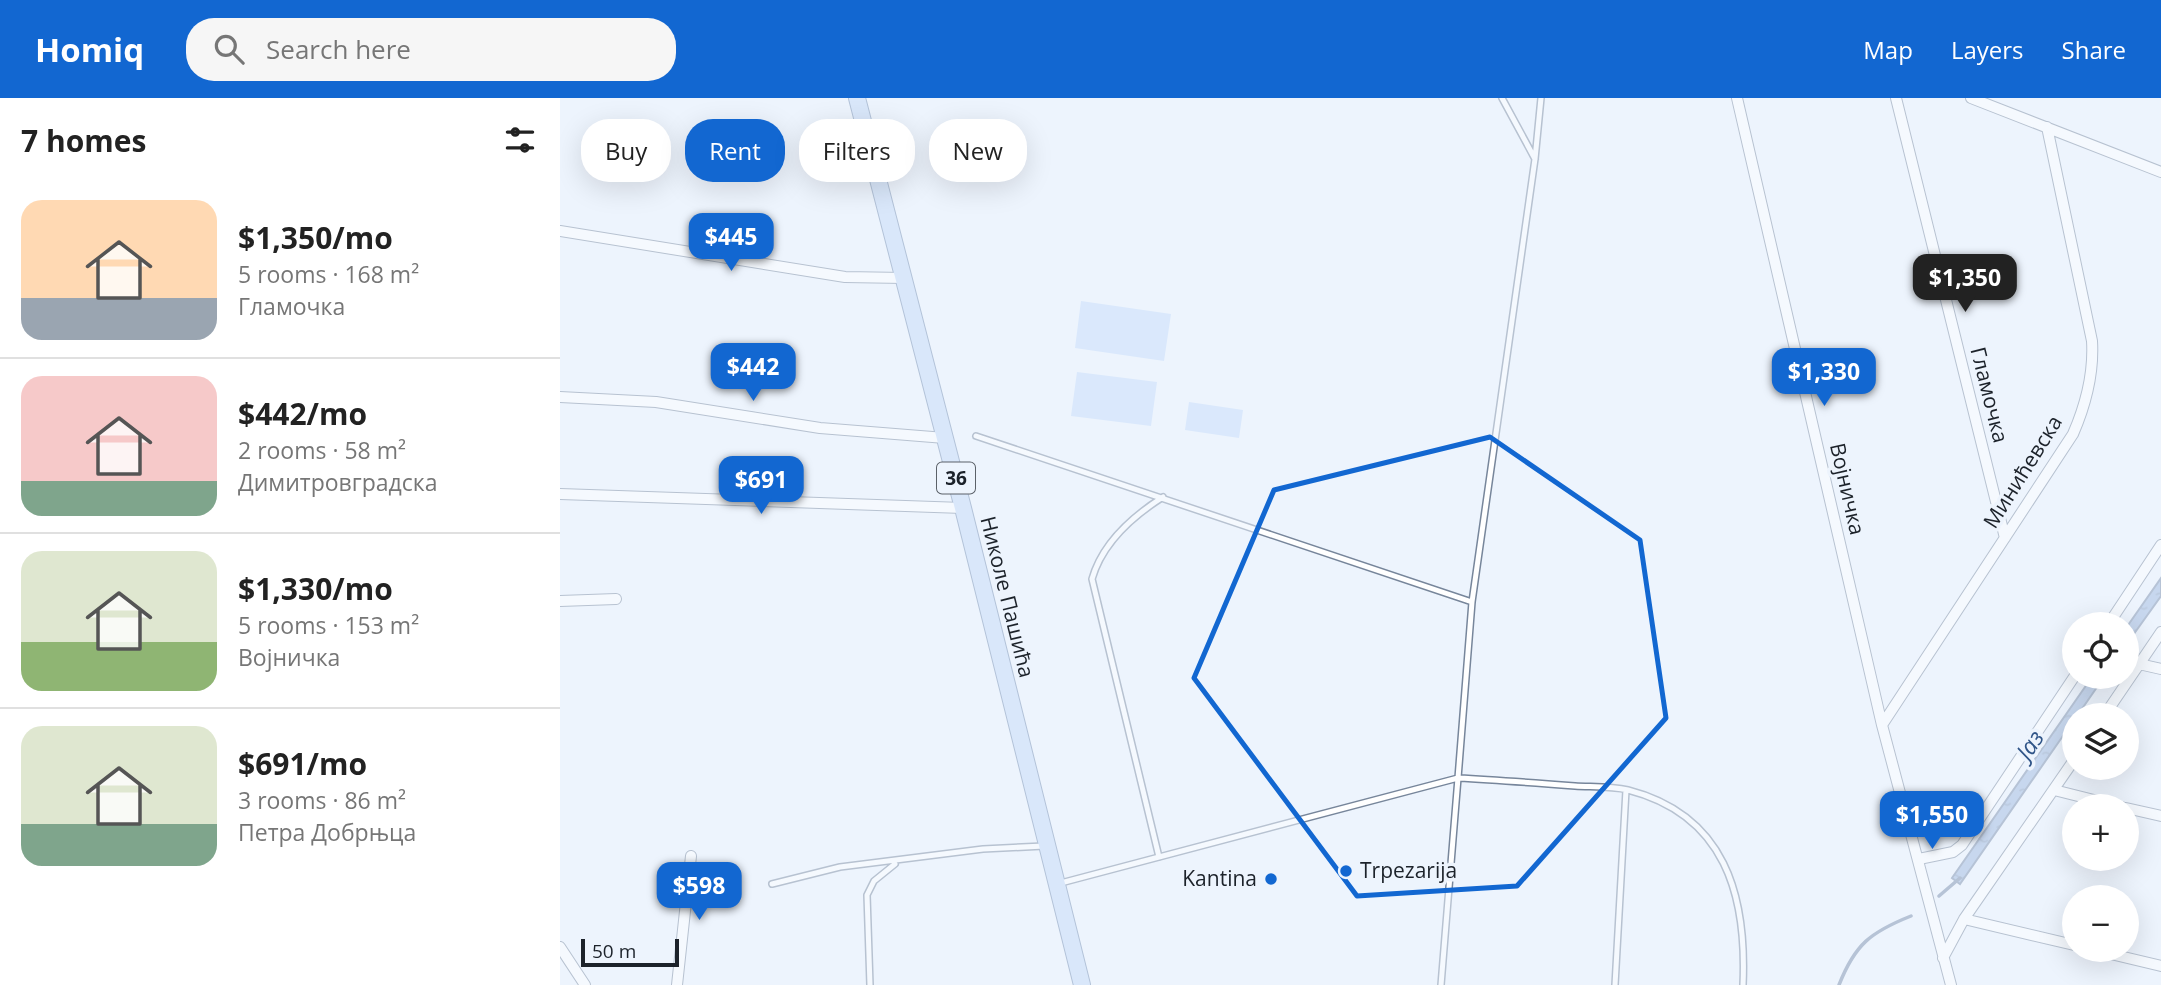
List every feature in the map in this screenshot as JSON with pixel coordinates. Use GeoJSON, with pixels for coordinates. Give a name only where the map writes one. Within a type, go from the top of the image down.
{"type":"FeatureCollection","features":[{"type":"Feature","properties":{"kind":"main road","name":"Николе Пашића"},"geometry":{"type":"LineString","coordinates":[[857,98],[1082,985]]}},
{"type":"Feature","properties":{"kind":"street","name":"Војничка"},"geometry":{"type":"LineString","coordinates":[[1737,98],[1882,725],[1951,985]]}},
{"type":"Feature","properties":{"kind":"street","name":"Гламочка"},"geometry":{"type":"LineString","coordinates":[[1896,98],[2005,538]]}},
{"type":"Feature","properties":{"kind":"street"},"geometry":{"type":"LineString","coordinates":[[1971,98],[2161,172]]}},
{"type":"Feature","properties":{"kind":"street","name":"Минићевска"},"geometry":{"type":"LineString","coordinates":[[1882,725],[2073,434],[2085,401],[2092,370],[2092,341],[2047,127]]}},
{"type":"Feature","properties":{"kind":"street"},"geometry":{"type":"LineString","coordinates":[[560,231],[845,277],[904,278]]}},
{"type":"Feature","properties":{"kind":"street"},"geometry":{"type":"LineString","coordinates":[[560,397],[656,402],[820,428],[945,438]]}},
{"type":"Feature","properties":{"kind":"street"},"geometry":{"type":"LineString","coordinates":[[560,494],[963,508]]}},
{"type":"Feature","properties":{"kind":"street"},"geometry":{"type":"LineString","coordinates":[[2117,612],[2161,545]]}},
{"type":"Feature","properties":{"kind":"street"},"geometry":{"type":"LineString","coordinates":[[560,601],[616,598]]}},
{"type":"Feature","properties":{"kind":"street"},"geometry":{"type":"LineString","coordinates":[[2161,632],[2139,664],[2161,669]]}},
{"type":"Feature","properties":{"kind":"street"},"geometry":{"type":"LineString","coordinates":[[1919,859],[1952,852],[1962,845],[2066,689]]}},
{"type":"Feature","properties":{"kind":"street"},"geometry":{"type":"LineString","coordinates":[[1943,958],[1964,919],[2062,778]]}},
{"type":"Feature","properties":{"kind":"street"},"geometry":{"type":"LineString","coordinates":[[2054,790],[2070,794]]}},
{"type":"Feature","properties":{"kind":"street"},"geometry":{"type":"LineString","coordinates":[[2139,811],[2161,816]]}},
{"type":"Feature","properties":{"kind":"street"},"geometry":{"type":"LineString","coordinates":[[677,985],[691,856]]}},
{"type":"Feature","properties":{"kind":"street"},"geometry":{"type":"LineString","coordinates":[[1964,919],[2062,942]]}},
{"type":"Feature","properties":{"kind":"street"},"geometry":{"type":"LineString","coordinates":[[560,947],[585,985]]}},
{"type":"Feature","properties":{"kind":"street"},"geometry":{"type":"LineString","coordinates":[[2139,961],[2161,966]]}},
{"type":"Feature","properties":{"kind":"lane"},"geometry":{"type":"LineString","coordinates":[[1502,98],[1535,159]]}},
{"type":"Feature","properties":{"kind":"lane"},"geometry":{"type":"LineString","coordinates":[[1441,985],[1472,602],[1535,159],[1541,98]]}},
{"type":"Feature","properties":{"kind":"lane"},"geometry":{"type":"LineString","coordinates":[[976,436],[1163,496],[1472,602]]}},
{"type":"Feature","properties":{"kind":"lane"},"geometry":{"type":"LineString","coordinates":[[1159,857],[1092,579],[1097,564],[1115,537],[1144,509],[1163,496]]}},
{"type":"Feature","properties":{"kind":"lane"},"geometry":{"type":"LineString","coordinates":[[1057,884],[1458,778],[1626,790],[1665,804],[1704,832],[1731,876],[1744,930],[1743,985]]}},
{"type":"Feature","properties":{"kind":"lane"},"geometry":{"type":"LineString","coordinates":[[1615,985],[1626,790]]}},
{"type":"Feature","properties":{"kind":"lane"},"geometry":{"type":"LineString","coordinates":[[772,884],[840,867],[898,862],[983,849],[1047,845]]}},
{"type":"Feature","properties":{"kind":"lane"},"geometry":{"type":"LineString","coordinates":[[870,985],[867,895],[874,881],[898,862]]}},
{"type":"Feature","properties":{"kind":"highlighted area"},"geometry":{"type":"Polygon","coordinates":[[[1490,437],[1640,540],[1666,718],[1517,886],[1357,896],[1194,678],[1274,490],[1490,437]]]}},
{"type":"Feature","properties":{"kind":"shaded area"},"geometry":{"type":"Polygon","coordinates":[[[1081,301],[1171,314],[1164,361],[1075,348],[1081,301]]]}},
{"type":"Feature","properties":{"kind":"shaded area"},"geometry":{"type":"Polygon","coordinates":[[[1077,372],[1157,382],[1151,426],[1071,416],[1077,372]]]}},
{"type":"Feature","properties":{"kind":"shaded area"},"geometry":{"type":"Polygon","coordinates":[[[1189,402],[1243,410],[1239,438],[1185,430],[1189,402]]]}},
{"type":"Feature","properties":{"kind":"water"},"geometry":{"type":"Polygon","coordinates":[[[2161,578],[2161,596],[2139,627],[2137,612],[2161,578]]]}},
{"type":"Feature","properties":{"kind":"water"},"geometry":{"type":"Polygon","coordinates":[[[2084,689],[2096,689],[2086,703],[2074,703],[2084,689]]]}},
{"type":"Feature","properties":{"kind":"water"},"geometry":{"type":"Polygon","coordinates":[[[2062,720],[2062,737],[1960,884],[1952,878],[2062,720]]]}},
{"type":"Feature","properties":{"kind":"waterway","name":"Јаз"},"geometry":{"type":"LineString","coordinates":[[1939,896],[1960,878]]}},
{"type":"Feature","properties":{"kind":"waterway","name":"Јаз"},"geometry":{"type":"LineString","coordinates":[[1839,985],[1851,959],[1866,941],[1885,928],[1911,916]]}},
{"type":"Feature","properties":{"kind":"place","name":"Trpezarija"},"geometry":{"type":"Point","coordinates":[1346,871]}},
{"type":"Feature","properties":{"kind":"place","name":"Kantina"},"geometry":{"type":"Point","coordinates":[1271,879]}}]}
